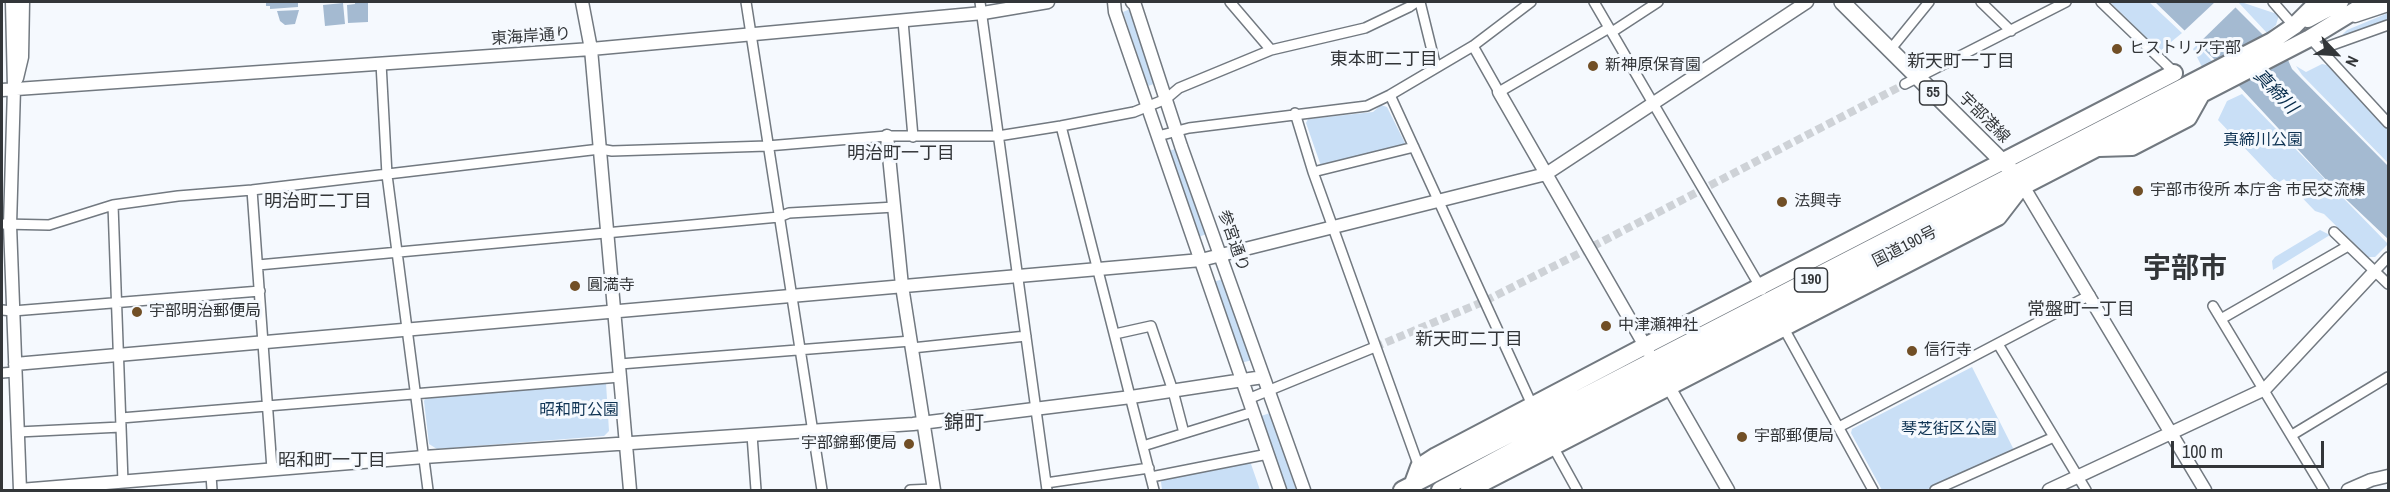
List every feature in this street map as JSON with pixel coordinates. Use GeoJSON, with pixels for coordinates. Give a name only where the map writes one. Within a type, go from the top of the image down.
{"type":"FeatureCollection","features":[{"type":"Feature","properties":{"kind":"highway","name":"国道190号"},"geometry":{"type":"LineString","coordinates":[[1407,488],[1426,471],[1543,426],[1661,374],[1772,308],[2019,180],[2187,86],[2224,74],[2277,46],[2318,2]]}},
{"type":"Feature","properties":{"kind":"highway"},"geometry":{"type":"LineString","coordinates":[[2294,26],[2340,2]]}},
{"type":"Feature","properties":{"kind":"highway","name":"国道190号"},"geometry":{"type":"LineString","coordinates":[[2277,46],[2316,44],[2343,20],[2369,2]]}},
{"type":"Feature","properties":{"kind":"highway"},"geometry":{"type":"LineString","coordinates":[[1469,490],[1543,426],[1645,346],[1772,308],[2003,161],[2174,73]]}},
{"type":"Feature","properties":{"kind":"highway","name":"国道190号"},"geometry":{"type":"LineString","coordinates":[[2019,180],[2097,148],[2203,93],[2224,74]]}},
{"type":"Feature","properties":{"kind":"highway","name":"国道190号"},"geometry":{"type":"LineString","coordinates":[[1440,490],[1543,426]]}},
{"type":"Feature","properties":{"kind":"main road","name":"宇部港線"},"geometry":{"type":"LineString","coordinates":[[1842,2],[1890,50],[1912,81],[2003,161],[2019,180]]}},
{"type":"Feature","properties":{"kind":"street"},"geometry":{"type":"LineString","coordinates":[[12,2],[8,89],[7,310],[15,368],[20,490],[424,457],[924,423],[1037,410],[1263,377]]}},
{"type":"Feature","properties":{"kind":"street"},"geometry":{"type":"LineString","coordinates":[[8,89],[22,57],[23,2]]}},
{"type":"Feature","properties":{"kind":"street"},"geometry":{"type":"LineString","coordinates":[[582,2],[591,49],[630,490]]}},
{"type":"Feature","properties":{"kind":"street"},"geometry":{"type":"LineString","coordinates":[[746,2],[822,490]]}},
{"type":"Feature","properties":{"kind":"street","name":"東海岸通り"},"geometry":{"type":"LineString","coordinates":[[8,89],[591,49],[903,21],[982,8],[1048,2]]}},
{"type":"Feature","properties":{"kind":"street"},"geometry":{"type":"LineString","coordinates":[[1114,2],[1115,12],[1280,490]]}},
{"type":"Feature","properties":{"kind":"street","name":"参宮通り"},"geometry":{"type":"LineString","coordinates":[[1132,2],[1135,5],[1176,130],[1304,490]]}},
{"type":"Feature","properties":{"kind":"street"},"geometry":{"type":"LineString","coordinates":[[1230,2],[1271,50]]}},
{"type":"Feature","properties":{"kind":"street"},"geometry":{"type":"LineString","coordinates":[[6,225],[49,225],[113,205],[178,196],[387,175],[600,149],[612,151],[767,146],[887,136],[998,136],[1062,126],[1134,112],[1166,99],[1179,88],[1271,50],[1365,28],[1418,2],[1436,67]]}},
{"type":"Feature","properties":{"kind":"street"},"geometry":{"type":"LineString","coordinates":[[1158,136],[1176,130],[1295,113],[1367,106],[1473,46],[1531,2]]}},
{"type":"Feature","properties":{"kind":"street"},"geometry":{"type":"LineString","coordinates":[[1594,2],[1772,308],[1873,490]]}},
{"type":"Feature","properties":{"kind":"street"},"geometry":{"type":"LineString","coordinates":[[1499,92],[1659,2]]}},
{"type":"Feature","properties":{"kind":"street"},"geometry":{"type":"LineString","coordinates":[[2,373],[15,368],[119,354],[1201,260],[1221,256],[1546,174],[1808,2]]}},
{"type":"Feature","properties":{"kind":"street"},"geometry":{"type":"LineString","coordinates":[[1890,50],[1929,2]]}},
{"type":"Feature","properties":{"kind":"street"},"geometry":{"type":"LineString","coordinates":[[1981,2],[2011,31]]}},
{"type":"Feature","properties":{"kind":"street"},"geometry":{"type":"LineString","coordinates":[[1912,81],[2066,2]]}},
{"type":"Feature","properties":{"kind":"street"},"geometry":{"type":"LineString","coordinates":[[2101,2],[2187,86]]}},
{"type":"Feature","properties":{"kind":"street"},"geometry":{"type":"LineString","coordinates":[[2273,2],[2294,26]]}},
{"type":"Feature","properties":{"kind":"street"},"geometry":{"type":"LineString","coordinates":[[2343,20],[2388,5]]}},
{"type":"Feature","properties":{"kind":"street"},"geometry":{"type":"LineString","coordinates":[[982,8],[1046,487],[1268,454]]}},
{"type":"Feature","properties":{"kind":"street"},"geometry":{"type":"LineString","coordinates":[[903,21],[913,137]]}},
{"type":"Feature","properties":{"kind":"street"},"geometry":{"type":"LineString","coordinates":[[2388,25],[2316,44],[2388,123]]}},
{"type":"Feature","properties":{"kind":"street"},"geometry":{"type":"LineString","coordinates":[[1473,46],[1728,490]]}},
{"type":"Feature","properties":{"kind":"street"},"geometry":{"type":"LineString","coordinates":[[381,63],[387,175],[428,490]]}},
{"type":"Feature","properties":{"kind":"street"},"geometry":{"type":"LineString","coordinates":[[2,81],[8,89]]}},
{"type":"Feature","properties":{"kind":"street"},"geometry":{"type":"LineString","coordinates":[[1390,95],[1543,426],[1577,490]]}},
{"type":"Feature","properties":{"kind":"street"},"geometry":{"type":"LineString","coordinates":[[1295,113],[1313,172],[1375,347],[1426,471]]}},
{"type":"Feature","properties":{"kind":"street"},"geometry":{"type":"LineString","coordinates":[[1062,126],[1154,490]]}},
{"type":"Feature","properties":{"kind":"street"},"geometry":{"type":"LineString","coordinates":[[887,136],[902,286],[934,490],[910,490]]}},
{"type":"Feature","properties":{"kind":"street"},"geometry":{"type":"LineString","coordinates":[[1313,172],[1414,147]]}},
{"type":"Feature","properties":{"kind":"street"},"geometry":{"type":"LineString","coordinates":[[2019,180],[2205,490]]}},
{"type":"Feature","properties":{"kind":"street"},"geometry":{"type":"LineString","coordinates":[[252,190],[272,469]]}},
{"type":"Feature","properties":{"kind":"street"},"geometry":{"type":"LineString","coordinates":[[113,205],[123,482]]}},
{"type":"Feature","properties":{"kind":"street"},"geometry":{"type":"LineString","coordinates":[[258,265],[779,217],[789,213],[894,207]]}},
{"type":"Feature","properties":{"kind":"street"},"geometry":{"type":"LineString","coordinates":[[2334,232],[2388,284]]}},
{"type":"Feature","properties":{"kind":"street"},"geometry":{"type":"LineString","coordinates":[[2221,319],[2348,246]]}},
{"type":"Feature","properties":{"kind":"street"},"geometry":{"type":"LineString","coordinates":[[2049,490],[2265,389],[2388,257]]}},
{"type":"Feature","properties":{"kind":"street"},"geometry":{"type":"LineString","coordinates":[[7,310],[260,291]]}},
{"type":"Feature","properties":{"kind":"street"},"geometry":{"type":"LineString","coordinates":[[1839,427],[2090,295]]}},
{"type":"Feature","properties":{"kind":"street"},"geometry":{"type":"LineString","coordinates":[[2213,306],[2324,490]]}},
{"type":"Feature","properties":{"kind":"street"},"geometry":{"type":"LineString","coordinates":[[1114,334],[1151,326],[1173,391],[1184,433]]}},
{"type":"Feature","properties":{"kind":"street"},"geometry":{"type":"LineString","coordinates":[[18,432],[416,393],[799,350],[911,345],[1026,336]]}},
{"type":"Feature","properties":{"kind":"street"},"geometry":{"type":"LineString","coordinates":[[1998,344],[2086,490]]}},
{"type":"Feature","properties":{"kind":"street"},"geometry":{"type":"LineString","coordinates":[[1248,399],[1375,347]]}},
{"type":"Feature","properties":{"kind":"street"},"geometry":{"type":"LineString","coordinates":[[2292,435],[2388,377]]}},
{"type":"Feature","properties":{"kind":"street"},"geometry":{"type":"LineString","coordinates":[[1143,446],[1253,412]]}},
{"type":"Feature","properties":{"kind":"street"},"geometry":{"type":"LineString","coordinates":[[752,435],[756,490]]}},
{"type":"Feature","properties":{"kind":"street"},"geometry":{"type":"LineString","coordinates":[[1935,490],[2054,437]]}},
{"type":"Feature","properties":{"kind":"street"},"geometry":{"type":"LineString","coordinates":[[211,475],[212,490]]}},
{"type":"Feature","properties":{"kind":"street"},"geometry":{"type":"LineString","coordinates":[[2348,490],[2371,480],[2388,477]]}},
{"type":"Feature","properties":{"kind":"green space"},"geometry":{"type":"Polygon","coordinates":[[[2110,2],[2149,2],[2182,33],[2160,51],[2110,2]]]}},
{"type":"Feature","properties":{"kind":"green space"},"geometry":{"type":"Polygon","coordinates":[[[2239,3],[2274,13],[2276,11],[2279,15],[2276,25],[2267,33],[2239,3]]]}},
{"type":"Feature","properties":{"kind":"green space"},"geometry":{"type":"Polygon","coordinates":[[[1130,9],[1154,84],[1148,86],[1123,12],[1130,9]]]}},
{"type":"Feature","properties":{"kind":"green space"},"geometry":{"type":"Polygon","coordinates":[[[2388,13],[2388,20],[2339,38],[2347,30],[2388,13]]]}},
{"type":"Feature","properties":{"kind":"green space"},"geometry":{"type":"Polygon","coordinates":[[[2197,45],[2212,61],[2202,67],[2193,49],[2197,45]]]}},
{"type":"Feature","properties":{"kind":"green space","name":"真締川公園"},"geometry":{"type":"Polygon","coordinates":[[[2322,64],[2327,65],[2388,130],[2388,163],[2302,75],[2296,66],[2306,72],[2322,64]]]}},
{"type":"Feature","properties":{"kind":"green space","name":"真締川公園"},"geometry":{"type":"Polygon","coordinates":[[[2242,94],[2388,244],[2375,257],[2368,257],[2324,214],[2315,211],[2284,179],[2278,183],[2218,120],[2227,101],[2242,94]]]}},
{"type":"Feature","properties":{"kind":"green space"},"geometry":{"type":"Polygon","coordinates":[[[1381,105],[1387,107],[1405,143],[1402,148],[1321,166],[1306,123],[1308,119],[1373,112],[1381,105]]]}},
{"type":"Feature","properties":{"kind":"green space"},"geometry":{"type":"Polygon","coordinates":[[[1178,148],[1207,234],[1198,237],[1169,151],[1178,148]]]}},
{"type":"Feature","properties":{"kind":"green space"},"geometry":{"type":"Polygon","coordinates":[[[2320,230],[2330,235],[2273,270],[2272,261],[2275,257],[2320,230]]]}},
{"type":"Feature","properties":{"kind":"green space"},"geometry":{"type":"Polygon","coordinates":[[[1223,279],[1252,360],[1241,363],[1213,282],[1223,279]]]}},
{"type":"Feature","properties":{"kind":"green space","name":"琴芝街区公園"},"geometry":{"type":"Polygon","coordinates":[[[1972,367],[2014,450],[1926,490],[1882,490],[1851,433],[1852,429],[1972,367]]]}},
{"type":"Feature","properties":{"kind":"green space","name":"昭和町公園"},"geometry":{"type":"Polygon","coordinates":[[[606,383],[609,431],[604,436],[437,449],[429,444],[424,401],[426,397],[606,383]]]}},
{"type":"Feature","properties":{"kind":"green space"},"geometry":{"type":"Polygon","coordinates":[[[1270,413],[1296,490],[1286,490],[1261,416],[1270,413]]]}},
{"type":"Feature","properties":{"kind":"green space"},"geometry":{"type":"Polygon","coordinates":[[[1248,462],[1251,464],[1260,490],[1162,490],[1161,482],[1164,476],[1248,462]]]}},
{"type":"Feature","properties":{"kind":"water"},"geometry":{"type":"Polygon","coordinates":[[[266,2],[298,2],[298,7],[270,9],[270,6],[266,6],[266,2]]]}},
{"type":"Feature","properties":{"kind":"water"},"geometry":{"type":"Polygon","coordinates":[[[355,2],[368,2],[368,22],[348,23],[347,5],[355,4],[355,2]]]}},
{"type":"Feature","properties":{"kind":"water","name":"真締川"},"geometry":{"type":"Polygon","coordinates":[[[2155,2],[2230,2],[2288,60],[2292,69],[2388,166],[2388,239],[2330,184],[2214,59],[2155,2]]]}},
{"type":"Feature","properties":{"kind":"water"},"geometry":{"type":"Polygon","coordinates":[[[343,3],[345,24],[325,26],[323,5],[343,3]]]}},
{"type":"Feature","properties":{"kind":"water"},"geometry":{"type":"Polygon","coordinates":[[[299,10],[295,24],[285,25],[280,21],[277,11],[299,10]]]}},
{"type":"Feature","properties":{"kind":"pier"},"geometry":{"type":"Polygon","coordinates":[[[2215,2],[2234,2],[2238,5],[2197,45],[2184,31],[2215,2]]]}},
{"type":"Feature","properties":{"kind":"tunnel"},"geometry":{"type":"LineString","coordinates":[[1375,347],[1485,301],[1905,84]]}},
{"type":"Feature","properties":{"kind":"place","name":"ヒストリア宇部"},"geometry":{"type":"Point","coordinates":[2117,49]}},
{"type":"Feature","properties":{"kind":"place","name":"新神原保育園"},"geometry":{"type":"Point","coordinates":[1593,66]}},
{"type":"Feature","properties":{"kind":"place","name":"宇部市役所 本庁舎 市民交流棟"},"geometry":{"type":"Point","coordinates":[2138,191]}},
{"type":"Feature","properties":{"kind":"place","name":"法興寺"},"geometry":{"type":"Point","coordinates":[1782,202]}},
{"type":"Feature","properties":{"kind":"place","name":"圓満寺"},"geometry":{"type":"Point","coordinates":[575,286]}},
{"type":"Feature","properties":{"kind":"place","name":"宇部明治郵便局"},"geometry":{"type":"Point","coordinates":[137,312]}},
{"type":"Feature","properties":{"kind":"place","name":"中津瀬神社"},"geometry":{"type":"Point","coordinates":[1606,326]}},
{"type":"Feature","properties":{"kind":"place","name":"信行寺"},"geometry":{"type":"Point","coordinates":[1912,351]}},
{"type":"Feature","properties":{"kind":"place","name":"宇部郵便局"},"geometry":{"type":"Point","coordinates":[1742,437]}},
{"type":"Feature","properties":{"kind":"place","name":"宇部錦郵便局"},"geometry":{"type":"Point","coordinates":[909,444]}},
{"type":"Feature","properties":{"kind":"district","name":"東本町二丁目"},"geometry":{"type":"Point","coordinates":[1384,60]}},
{"type":"Feature","properties":{"kind":"district","name":"新天町一丁目"},"geometry":{"type":"Point","coordinates":[1961,62]}},
{"type":"Feature","properties":{"kind":"district","name":"明治町一丁目"},"geometry":{"type":"Point","coordinates":[901,154]}},
{"type":"Feature","properties":{"kind":"district","name":"明治町二丁目"},"geometry":{"type":"Point","coordinates":[318,202]}},
{"type":"Feature","properties":{"kind":"district","name":"宇部市"},"geometry":{"type":"Point","coordinates":[2185,269]}},
{"type":"Feature","properties":{"kind":"district","name":"常盤町一丁目"},"geometry":{"type":"Point","coordinates":[2081,310]}},
{"type":"Feature","properties":{"kind":"district","name":"新天町二丁目"},"geometry":{"type":"Point","coordinates":[1469,340]}},
{"type":"Feature","properties":{"kind":"district","name":"錦町"},"geometry":{"type":"Point","coordinates":[964,424]}},
{"type":"Feature","properties":{"kind":"district","name":"昭和町一丁目"},"geometry":{"type":"Point","coordinates":[332,461]}}]}
